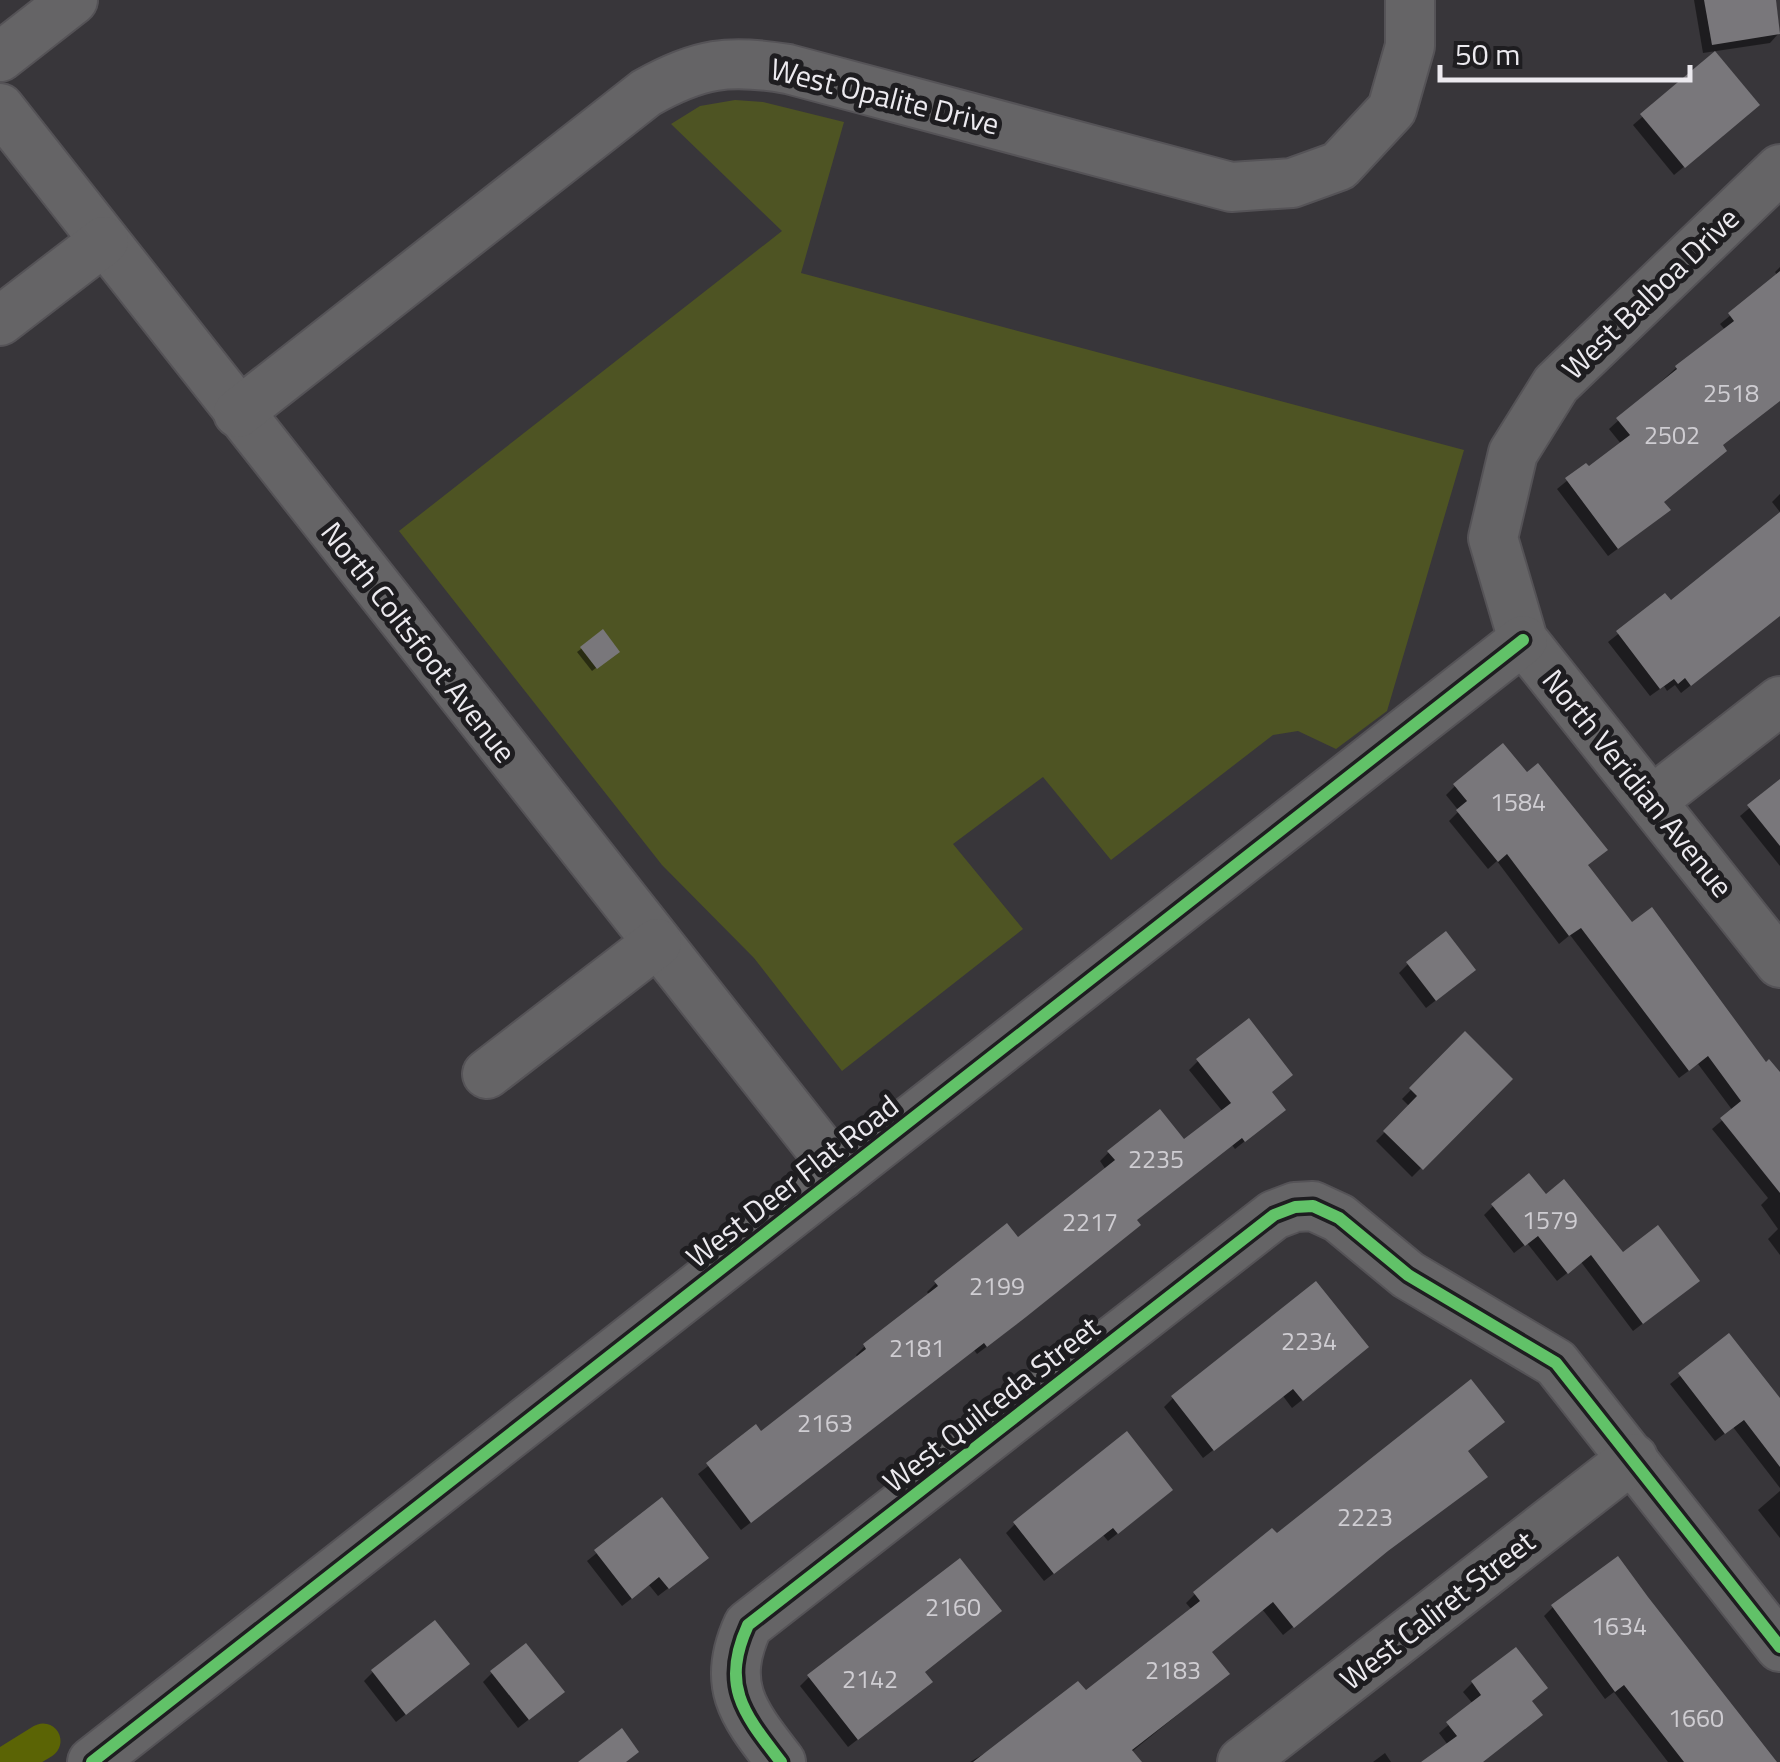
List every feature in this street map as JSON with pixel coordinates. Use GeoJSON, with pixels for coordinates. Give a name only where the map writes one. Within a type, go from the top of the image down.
{"type":"FeatureCollection","features":[{"type":"Feature","properties":{"kind":"street"},"geometry":{"type":"LineString","coordinates":[[0,57],[73,0]]}},
{"type":"Feature","properties":{"kind":"street","name":"West Opalite Drive"},"geometry":{"type":"LineString","coordinates":[[238,413],[646,93],[676,76],[710,65],[752,63],[788,69],[1231,186],[1292,184],[1339,166],[1392,109],[1410,46],[1410,0]]}},
{"type":"Feature","properties":{"kind":"street","name":"North Coltsfoot Avenue"},"geometry":{"type":"LineString","coordinates":[[0,108],[840,1176]]}},
{"type":"Feature","properties":{"kind":"street","name":"West Balboa Drive"},"geometry":{"type":"LineString","coordinates":[[1493,538],[1513,453],[1556,384],[1780,169]]}},
{"type":"Feature","properties":{"kind":"street"},"geometry":{"type":"LineString","coordinates":[[0,321],[104,240]]}},
{"type":"Feature","properties":{"kind":"street","name":"North Veridian Avenue"},"geometry":{"type":"LineString","coordinates":[[1493,538],[1523,640],[1780,962]]}},
{"type":"Feature","properties":{"kind":"street","name":"West Deer Flat Road"},"geometry":{"type":"LineString","coordinates":[[92,1762],[1523,640]]}},
{"type":"Feature","properties":{"kind":"street"},"geometry":{"type":"LineString","coordinates":[[1653,800],[1780,702]]}},
{"type":"Feature","properties":{"kind":"street"},"geometry":{"type":"LineString","coordinates":[[487,1074],[657,943]]}},
{"type":"Feature","properties":{"kind":"street","name":"West Quilceda Street"},"geometry":{"type":"LineString","coordinates":[[781,1762],[738,1700],[734,1675],[737,1649],[748,1625],[1274,1215],[1294,1207],[1314,1206],[1340,1218],[1408,1275],[1556,1362],[1633,1458]]}},
{"type":"Feature","properties":{"kind":"street"},"geometry":{"type":"LineString","coordinates":[[1633,1458],[1780,1647]]}},
{"type":"Feature","properties":{"kind":"street","name":"West Caliret Street"},"geometry":{"type":"LineString","coordinates":[[1242,1762],[1633,1458]]}},
{"type":"Feature","properties":{"kind":"green space"},"geometry":{"type":"Polygon","coordinates":[[[735,100],[763,102],[844,122],[801,273],[1464,450],[1387,711],[1336,749],[1298,731],[1273,735],[1111,860],[1043,777],[953,844],[1023,929],[842,1071],[754,958],[662,865],[399,531],[782,231],[671,124],[700,106],[735,100]]]}},
{"type":"Feature","properties":{"kind":"building"},"geometry":{"type":"Polygon","coordinates":[[[1704,0],[1776,0],[1780,34],[1712,45],[1704,0]]]}},
{"type":"Feature","properties":{"kind":"building"},"geometry":{"type":"Polygon","coordinates":[[[1715,51],[1760,105],[1685,168],[1640,114],[1715,51]]]}},
{"type":"Feature","properties":{"kind":"building"},"geometry":{"type":"Polygon","coordinates":[[[1780,271],[1780,401],[1723,445],[1727,451],[1664,502],[1671,510],[1618,549],[1565,478],[1586,463],[1589,466],[1630,435],[1616,418],[1734,321],[1728,313],[1780,271]]]}},
{"type":"Feature","properties":{"kind":"building"},"geometry":{"type":"Polygon","coordinates":[[[1780,512],[1780,616],[1691,686],[1685,678],[1678,684],[1674,679],[1660,689],[1616,631],[1665,593],[1671,600],[1780,512]]]}},
{"type":"Feature","properties":{"kind":"building"},"geometry":{"type":"Polygon","coordinates":[[[603,629],[620,652],[597,669],[580,647],[603,629]]]}},
{"type":"Feature","properties":{"kind":"building"},"geometry":{"type":"Polygon","coordinates":[[[1503,743],[1527,772],[1538,763],[1608,850],[1588,865],[1632,922],[1652,907],[1766,1062],[1769,1059],[1780,1072],[1780,1193],[1720,1118],[1741,1101],[1708,1056],[1689,1071],[1581,928],[1569,936],[1507,854],[1498,862],[1456,810],[1467,801],[1453,784],[1503,743]]]}},
{"type":"Feature","properties":{"kind":"building"},"geometry":{"type":"Polygon","coordinates":[[[1780,779],[1780,846],[1747,805],[1780,779]]]}},
{"type":"Feature","properties":{"kind":"building"},"geometry":{"type":"Polygon","coordinates":[[[1446,931],[1476,970],[1436,1001],[1406,962],[1446,931]]]}},
{"type":"Feature","properties":{"kind":"building"},"geometry":{"type":"Polygon","coordinates":[[[1249,1018],[1293,1075],[1272,1092],[1286,1110],[1245,1142],[1242,1138],[1137,1220],[1141,1225],[1026,1317],[987,1347],[984,1343],[751,1523],[706,1463],[756,1424],[761,1431],[866,1349],[863,1344],[938,1286],[934,1281],[1007,1223],[1018,1237],[1115,1160],[1107,1151],[1160,1109],[1184,1139],[1231,1103],[1196,1059],[1249,1018]]]}},
{"type":"Feature","properties":{"kind":"building"},"geometry":{"type":"Polygon","coordinates":[[[1465,1031],[1513,1079],[1423,1170],[1383,1131],[1417,1096],[1409,1088],[1465,1031]]]}},
{"type":"Feature","properties":{"kind":"building"},"geometry":{"type":"Polygon","coordinates":[[[1529,1173],[1546,1194],[1564,1179],[1623,1252],[1658,1225],[1700,1281],[1643,1324],[1591,1255],[1568,1274],[1538,1236],[1525,1246],[1491,1204],[1529,1173]]]}},
{"type":"Feature","properties":{"kind":"building"},"geometry":{"type":"Polygon","coordinates":[[[1316,1281],[1369,1347],[1303,1401],[1293,1389],[1214,1451],[1171,1396],[1316,1281]]]}},
{"type":"Feature","properties":{"kind":"building"},"geometry":{"type":"Polygon","coordinates":[[[1729,1333],[1780,1398],[1780,1467],[1744,1420],[1725,1434],[1678,1373],[1729,1333]]]}},
{"type":"Feature","properties":{"kind":"building"},"geometry":{"type":"Polygon","coordinates":[[[1471,1379],[1505,1422],[1468,1451],[1488,1477],[1388,1551],[1294,1628],[1273,1602],[1212,1652],[1230,1674],[1132,1750],[1142,1762],[973,1762],[1078,1681],[1086,1690],[1200,1601],[1193,1592],[1272,1528],[1277,1533],[1471,1379]]]}},
{"type":"Feature","properties":{"kind":"building"},"geometry":{"type":"Polygon","coordinates":[[[1127,1431],[1173,1490],[1118,1534],[1113,1528],[1054,1574],[1013,1522],[1127,1431]]]}},
{"type":"Feature","properties":{"kind":"building"},"geometry":{"type":"Polygon","coordinates":[[[662,1497],[709,1558],[669,1589],[659,1577],[632,1599],[594,1550],[662,1497]]]}},
{"type":"Feature","properties":{"kind":"building"},"geometry":{"type":"Polygon","coordinates":[[[1618,1556],[1777,1762],[1684,1762],[1624,1685],[1615,1692],[1551,1605],[1618,1556]]]}},
{"type":"Feature","properties":{"kind":"building"},"geometry":{"type":"Polygon","coordinates":[[[960,1558],[1002,1611],[925,1672],[933,1682],[858,1740],[807,1675],[960,1558]]]}},
{"type":"Feature","properties":{"kind":"building"},"geometry":{"type":"Polygon","coordinates":[[[435,1620],[470,1664],[406,1715],[371,1670],[435,1620]]]}},
{"type":"Feature","properties":{"kind":"building"},"geometry":{"type":"Polygon","coordinates":[[[526,1643],[565,1692],[529,1720],[490,1671],[526,1643]]]}},
{"type":"Feature","properties":{"kind":"building"},"geometry":{"type":"Polygon","coordinates":[[[1516,1647],[1548,1688],[1532,1701],[1543,1715],[1483,1762],[1421,1762],[1457,1736],[1446,1722],[1481,1695],[1471,1681],[1516,1647]]]}},
{"type":"Feature","properties":{"kind":"building"},"geometry":{"type":"Polygon","coordinates":[[[622,1728],[639,1752],[626,1762],[578,1762],[622,1728]]]}},
{"type":"Feature","properties":{"kind":"waterway"},"geometry":{"type":"LineString","coordinates":[[9,1762],[43,1741]]}},
{"type":"Feature","properties":{"kind":"cycle path"},"geometry":{"type":"LineString","coordinates":[[92,1762],[1523,640]]}},
{"type":"Feature","properties":{"kind":"cycle path"},"geometry":{"type":"LineString","coordinates":[[781,1762],[747,1714],[736,1682],[736,1665],[748,1625],[1274,1215],[1295,1207],[1313,1206],[1339,1218],[1408,1275],[1556,1363],[1780,1647]]}}]}
